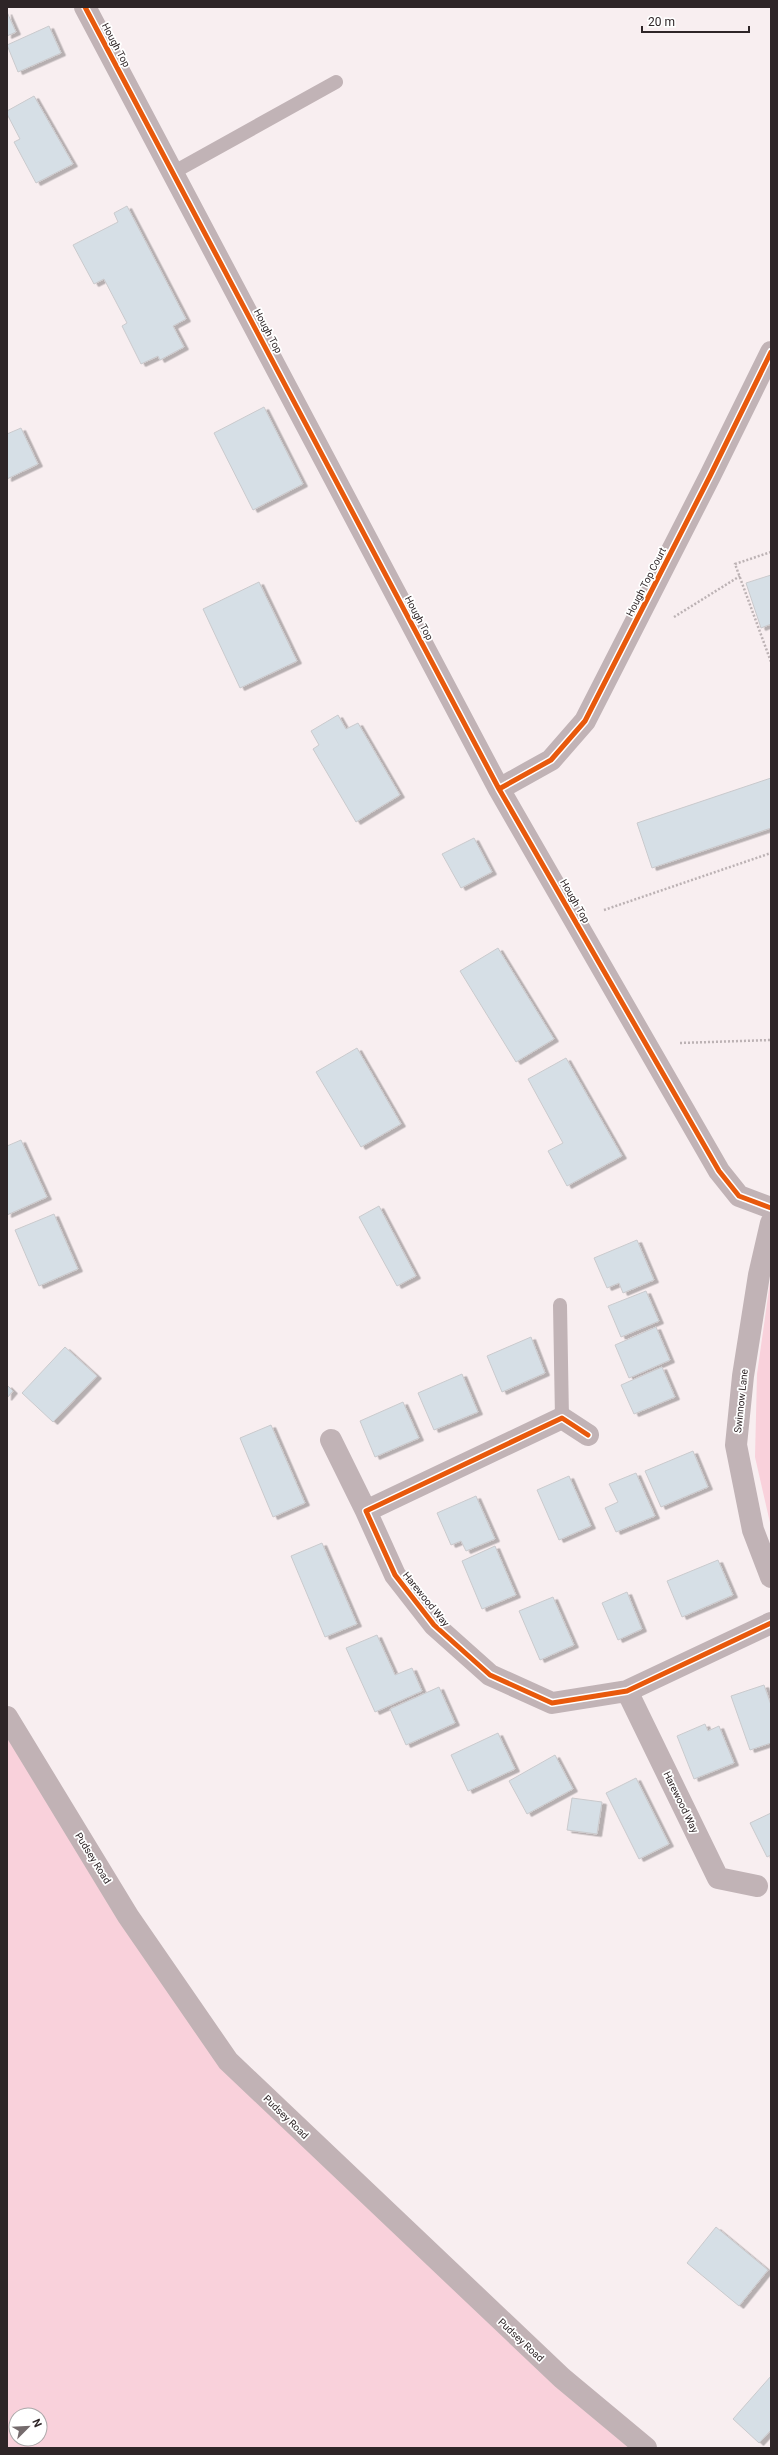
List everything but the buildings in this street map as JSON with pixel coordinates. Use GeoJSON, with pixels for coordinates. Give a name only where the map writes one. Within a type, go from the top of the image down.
{"type":"FeatureCollection","features":[{"type":"Feature","properties":{"kind":"main road","name":"Pudsey Road"},"geometry":{"type":"LineString","coordinates":[[7,1718],[128,1916],[228,2061],[562,2378],[646,2448]]}},
{"type":"Feature","properties":{"kind":"street","name":"Hough Top"},"geometry":{"type":"LineString","coordinates":[[85,7],[174,172],[499,789],[719,1171],[739,1196],[771,1208]]}},
{"type":"Feature","properties":{"kind":"street","name":"Hough Top Court"},"geometry":{"type":"LineString","coordinates":[[499,789],[551,760],[585,721],[771,352]]}},
{"type":"Feature","properties":{"kind":"street","name":"Swinnow Lane"},"geometry":{"type":"LineString","coordinates":[[771,1223],[759,1275],[743,1376],[736,1445],[753,1530],[771,1577]]}},
{"type":"Feature","properties":{"kind":"street"},"geometry":{"type":"LineString","coordinates":[[366,1511],[562,1418],[588,1435]]}},
{"type":"Feature","properties":{"kind":"street","name":"Harewood Way"},"geometry":{"type":"LineString","coordinates":[[331,1440],[366,1511],[395,1575],[434,1625],[490,1676],[552,1702],[626,1691],[771,1622]]}},
{"type":"Feature","properties":{"kind":"street","name":"Harewood Way"},"geometry":{"type":"LineString","coordinates":[[626,1691],[718,1878],[757,1886]]}},
{"type":"Feature","properties":{"kind":"lane"},"geometry":{"type":"LineString","coordinates":[[174,172],[336,82]]}},
{"type":"Feature","properties":{"kind":"lane"},"geometry":{"type":"LineString","coordinates":[[560,1305],[562,1418]]}},
{"type":"Feature","properties":{"kind":"path"},"geometry":{"type":"LineString","coordinates":[[771,552],[736,564],[771,662]]}},
{"type":"Feature","properties":{"kind":"path"},"geometry":{"type":"LineString","coordinates":[[636,622],[659,626],[740,576]]}},
{"type":"Feature","properties":{"kind":"path"},"geometry":{"type":"LineString","coordinates":[[575,920],[771,853]]}},
{"type":"Feature","properties":{"kind":"path"},"geometry":{"type":"LineString","coordinates":[[647,1044],[771,1040]]}},
{"type":"Feature","properties":{"kind":"shaded area"},"geometry":{"type":"Polygon","coordinates":[[[771,1275],[771,1527],[755,1457],[757,1374],[771,1275]]]}},
{"type":"Feature","properties":{"kind":"shaded area"},"geometry":{"type":"Polygon","coordinates":[[[7,1718],[228,2061],[646,2448],[7,2448],[7,1718]]]}},
{"type":"Feature","properties":{"kind":"cycle path"},"geometry":{"type":"LineString","coordinates":[[85,7],[499,789],[719,1171],[739,1196],[771,1208]]}},
{"type":"Feature","properties":{"kind":"cycle path"},"geometry":{"type":"LineString","coordinates":[[499,789],[551,760],[585,721],[710,476],[771,352]]}},
{"type":"Feature","properties":{"kind":"cycle path"},"geometry":{"type":"LineString","coordinates":[[588,1435],[562,1418],[366,1511],[395,1575],[434,1625],[490,1675],[552,1703],[627,1691],[771,1623]]}}]}
